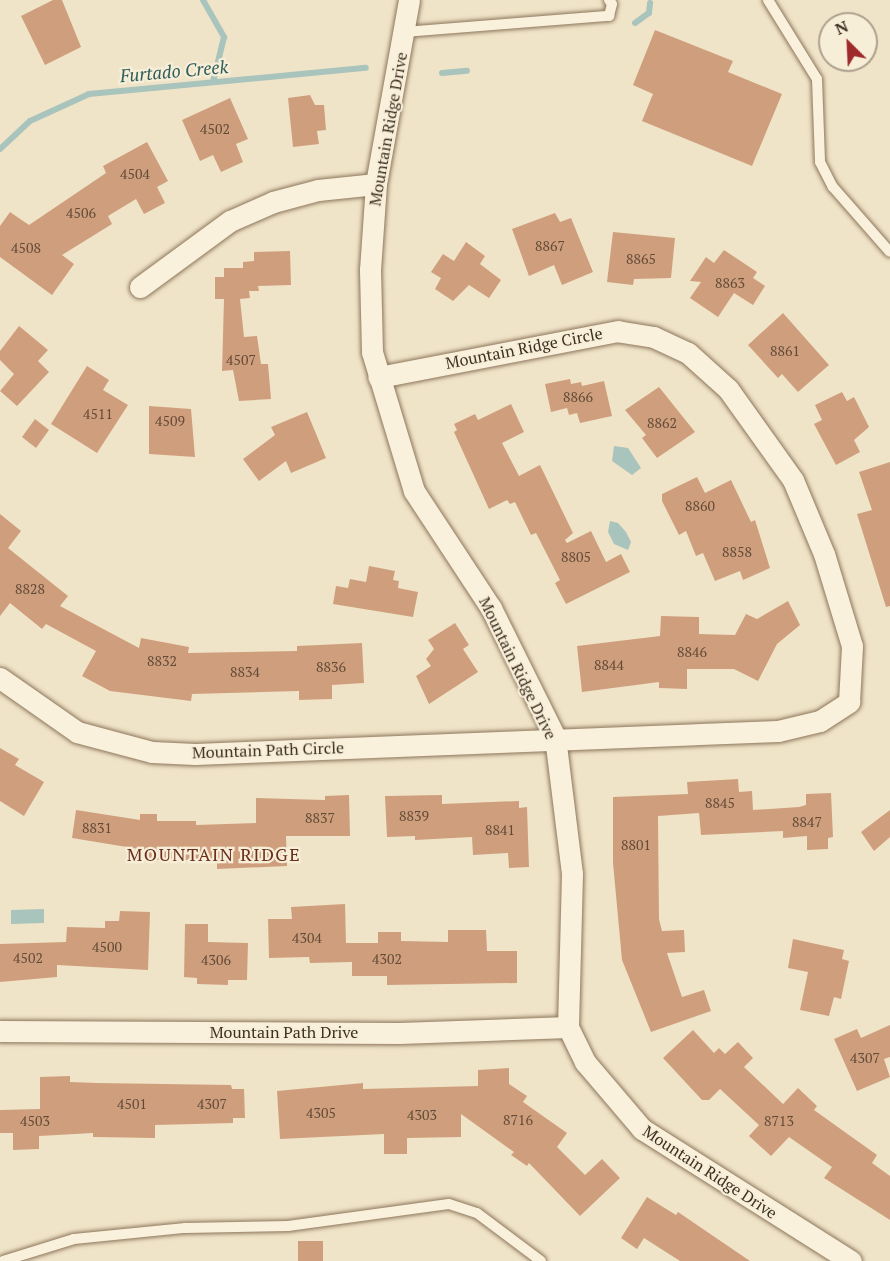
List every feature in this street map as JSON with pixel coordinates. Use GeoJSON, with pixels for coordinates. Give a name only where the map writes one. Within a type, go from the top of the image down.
{"type":"FeatureCollection","features":[{"type":"Feature","properties":{"kind":"street","name":"Mountain Ridge Drive"},"geometry":{"type":"LineString","coordinates":[[409,0],[376,184],[369,320],[378,377],[414,491],[491,608],[555,737],[572,874],[568,1027],[585,1062],[642,1129],[850,1261]]}},
{"type":"Feature","properties":{"kind":"street"},"geometry":{"type":"LineString","coordinates":[[140,287],[230,221],[273,202],[318,190],[376,184]]}},
{"type":"Feature","properties":{"kind":"street","name":"Mountain Ridge Circle"},"geometry":{"type":"LineString","coordinates":[[378,377],[618,331],[654,337],[688,353],[728,389],[793,480],[824,554],[852,646],[849,702],[820,721],[778,731],[555,737]]}},
{"type":"Feature","properties":{"kind":"street","name":"Mountain Path Circle"},"geometry":{"type":"LineString","coordinates":[[0,678],[77,732],[152,752],[195,754],[555,737]]}},
{"type":"Feature","properties":{"kind":"street","name":"Mountain Path Drive"},"geometry":{"type":"LineString","coordinates":[[0,1031],[399,1033],[568,1027]]}},
{"type":"Feature","properties":{"kind":"lane"},"geometry":{"type":"LineString","coordinates":[[404,32],[609,16],[612,4],[609,0]]}},
{"type":"Feature","properties":{"kind":"lane"},"geometry":{"type":"LineString","coordinates":[[768,0],[817,79],[820,162],[833,187],[890,252]]}},
{"type":"Feature","properties":{"kind":"lane"},"geometry":{"type":"LineString","coordinates":[[3,1261],[74,1239],[185,1228],[288,1226],[448,1204],[477,1213],[541,1261]]}},
{"type":"Feature","properties":{"kind":"water"},"geometry":{"type":"Polygon","coordinates":[[[614,446],[628,448],[641,468],[632,475],[612,461],[614,446]]]}},
{"type":"Feature","properties":{"kind":"water"},"geometry":{"type":"Polygon","coordinates":[[[610,521],[618,523],[626,532],[631,542],[628,550],[614,544],[608,532],[610,521]]]}},
{"type":"Feature","properties":{"kind":"water"},"geometry":{"type":"Polygon","coordinates":[[[44,909],[44,923],[11,924],[11,910],[44,909]]]}},
{"type":"Feature","properties":{"kind":"building"},"geometry":{"type":"Polygon","coordinates":[[[53,0],[62,0],[81,47],[45,65],[21,16],[53,0]]]}},
{"type":"Feature","properties":{"kind":"building"},"geometry":{"type":"Polygon","coordinates":[[[655,30],[733,61],[728,72],[782,94],[752,166],[642,121],[653,94],[633,85],[655,30]]]}},
{"type":"Feature","properties":{"kind":"building"},"geometry":{"type":"Polygon","coordinates":[[[310,95],[315,105],[324,105],[326,130],[317,131],[319,144],[293,147],[288,98],[310,95]]]}},
{"type":"Feature","properties":{"kind":"building"},"geometry":{"type":"Polygon","coordinates":[[[230,98],[248,139],[236,144],[243,162],[221,172],[213,155],[200,161],[182,120],[230,98]]]}},
{"type":"Feature","properties":{"kind":"building"},"geometry":{"type":"Polygon","coordinates":[[[147,142],[168,181],[157,187],[165,203],[144,214],[136,199],[108,216],[112,224],[62,255],[74,264],[52,295],[0,257],[0,226],[10,212],[29,225],[106,173],[103,166],[147,142]]]}},
{"type":"Feature","properties":{"kind":"building"},"geometry":{"type":"Polygon","coordinates":[[[555,213],[560,222],[571,218],[593,272],[562,285],[554,265],[529,276],[512,229],[555,213]]]}},
{"type":"Feature","properties":{"kind":"building"},"geometry":{"type":"Polygon","coordinates":[[[613,232],[675,238],[671,278],[634,279],[633,285],[607,282],[613,232]]]}},
{"type":"Feature","properties":{"kind":"building"},"geometry":{"type":"Polygon","coordinates":[[[466,242],[485,256],[480,264],[501,280],[489,298],[469,285],[453,301],[435,289],[441,278],[431,272],[443,254],[454,261],[466,242]]]}},
{"type":"Feature","properties":{"kind":"building"},"geometry":{"type":"Polygon","coordinates":[[[724,250],[757,272],[753,278],[765,286],[753,305],[734,293],[718,317],[690,298],[701,282],[690,281],[706,257],[714,263],[724,250]]]}},
{"type":"Feature","properties":{"kind":"building"},"geometry":{"type":"Polygon","coordinates":[[[290,251],[291,285],[258,286],[259,291],[249,291],[250,298],[240,299],[244,337],[257,336],[261,364],[268,364],[271,399],[239,401],[233,370],[222,371],[224,299],[215,299],[215,277],[224,277],[224,268],[243,268],[243,262],[254,261],[254,252],[290,251]]]}},
{"type":"Feature","properties":{"kind":"building"},"geometry":{"type":"Polygon","coordinates":[[[783,313],[829,365],[798,392],[782,374],[778,378],[748,345],[783,313]]]}},
{"type":"Feature","properties":{"kind":"building"},"geometry":{"type":"Polygon","coordinates":[[[19,326],[48,350],[38,361],[49,372],[17,406],[0,391],[14,374],[0,360],[0,351],[19,326]]]}},
{"type":"Feature","properties":{"kind":"building"},"geometry":{"type":"Polygon","coordinates":[[[87,366],[109,380],[103,390],[128,405],[97,453],[51,424],[87,366]]]}},
{"type":"Feature","properties":{"kind":"building"},"geometry":{"type":"Polygon","coordinates":[[[570,379],[571,384],[581,382],[582,386],[604,381],[612,416],[580,423],[577,413],[569,415],[567,408],[551,412],[545,384],[570,379]]]}},
{"type":"Feature","properties":{"kind":"building"},"geometry":{"type":"Polygon","coordinates":[[[659,387],[695,432],[657,458],[642,438],[646,435],[625,410],[659,387]]]}},
{"type":"Feature","properties":{"kind":"building"},"geometry":{"type":"Polygon","coordinates":[[[842,392],[847,401],[854,397],[869,427],[854,440],[860,452],[836,465],[814,424],[822,420],[815,405],[842,392]]]}},
{"type":"Feature","properties":{"kind":"building"},"geometry":{"type":"Polygon","coordinates":[[[511,404],[524,432],[502,443],[519,476],[540,465],[573,533],[565,540],[567,543],[591,531],[606,562],[621,554],[630,572],[566,604],[555,583],[560,580],[536,533],[531,535],[515,502],[510,504],[507,500],[489,509],[454,432],[457,430],[454,424],[475,414],[478,420],[511,404]]]}},
{"type":"Feature","properties":{"kind":"building"},"geometry":{"type":"Polygon","coordinates":[[[149,406],[191,409],[195,457],[149,454],[149,406]]]}},
{"type":"Feature","properties":{"kind":"building"},"geometry":{"type":"Polygon","coordinates":[[[307,412],[326,458],[291,473],[286,461],[259,481],[243,459],[275,435],[271,427],[307,412]]]}},
{"type":"Feature","properties":{"kind":"building"},"geometry":{"type":"Polygon","coordinates":[[[35,419],[49,430],[36,448],[22,437],[35,419]]]}},
{"type":"Feature","properties":{"kind":"building"},"geometry":{"type":"Polygon","coordinates":[[[890,462],[890,606],[886,607],[857,514],[872,510],[859,472],[890,462]]]}},
{"type":"Feature","properties":{"kind":"building"},"geometry":{"type":"Polygon","coordinates":[[[697,477],[705,493],[731,480],[751,522],[755,520],[770,568],[743,580],[740,571],[715,581],[703,553],[696,556],[686,531],[679,535],[662,501],[662,494],[697,477]]]}},
{"type":"Feature","properties":{"kind":"building"},"geometry":{"type":"Polygon","coordinates":[[[0,514],[21,531],[8,548],[68,596],[60,606],[139,648],[141,638],[189,647],[188,653],[297,651],[297,646],[362,643],[364,683],[332,685],[332,699],[299,700],[299,691],[192,694],[191,701],[110,691],[82,676],[96,651],[46,624],[42,629],[10,603],[0,616],[0,514]]]}},
{"type":"Feature","properties":{"kind":"building"},"geometry":{"type":"Polygon","coordinates":[[[369,566],[395,571],[393,580],[399,581],[398,588],[418,592],[413,617],[333,604],[336,586],[348,588],[350,579],[366,582],[369,566]]]}},
{"type":"Feature","properties":{"kind":"building"},"geometry":{"type":"Polygon","coordinates":[[[788,601],[800,625],[777,644],[758,681],[734,669],[687,669],[687,689],[659,688],[659,682],[582,692],[577,646],[660,636],[661,616],[699,617],[699,634],[735,635],[746,614],[757,619],[788,601]]]}},
{"type":"Feature","properties":{"kind":"building"},"geometry":{"type":"Polygon","coordinates":[[[455,623],[469,645],[463,649],[478,672],[429,704],[416,676],[431,666],[426,659],[434,649],[428,640],[455,623]]]}},
{"type":"Feature","properties":{"kind":"building"},"geometry":{"type":"Polygon","coordinates":[[[0,748],[19,759],[15,765],[44,782],[24,816],[0,801],[0,748]]]}},
{"type":"Feature","properties":{"kind":"building"},"geometry":{"type":"Polygon","coordinates":[[[738,779],[739,792],[752,791],[753,810],[799,807],[806,805],[806,794],[831,793],[833,837],[828,838],[828,849],[807,850],[807,836],[783,838],[783,831],[701,835],[699,813],[658,816],[659,919],[662,931],[684,930],[685,952],[667,953],[682,997],[704,990],[711,1011],[651,1032],[622,960],[613,863],[613,797],[688,794],[687,782],[738,779]]]}},
{"type":"Feature","properties":{"kind":"building"},"geometry":{"type":"Polygon","coordinates":[[[349,795],[350,836],[286,836],[287,866],[217,869],[217,860],[145,860],[145,850],[72,838],[76,810],[140,820],[140,814],[157,814],[157,821],[196,821],[196,825],[256,823],[256,798],[325,800],[325,796],[349,795]]]}},
{"type":"Feature","properties":{"kind":"building"},"geometry":{"type":"Polygon","coordinates":[[[442,795],[442,804],[519,801],[519,808],[527,807],[529,867],[509,868],[508,853],[473,855],[472,837],[415,840],[415,836],[387,837],[385,796],[442,795]]]}},
{"type":"Feature","properties":{"kind":"building"},"geometry":{"type":"Polygon","coordinates":[[[890,810],[890,837],[874,851],[861,832],[890,810]]]}},
{"type":"Feature","properties":{"kind":"building"},"geometry":{"type":"Polygon","coordinates":[[[345,904],[346,943],[378,943],[378,932],[401,932],[401,941],[448,942],[448,930],[486,930],[487,951],[517,951],[517,983],[387,985],[387,976],[352,976],[352,962],[310,963],[309,957],[269,958],[268,919],[292,919],[291,907],[345,904]]]}},
{"type":"Feature","properties":{"kind":"building"},"geometry":{"type":"Polygon","coordinates":[[[120,911],[150,912],[148,970],[57,965],[57,977],[0,982],[0,944],[66,942],[67,927],[105,928],[105,921],[119,921],[120,911]]]}},
{"type":"Feature","properties":{"kind":"building"},"geometry":{"type":"Polygon","coordinates":[[[185,924],[208,924],[208,942],[248,943],[247,980],[228,980],[228,985],[197,984],[197,978],[184,977],[185,924]]]}},
{"type":"Feature","properties":{"kind":"building"},"geometry":{"type":"Polygon","coordinates":[[[793,939],[844,950],[842,959],[849,961],[841,999],[834,997],[829,1016],[800,1010],[808,972],[788,968],[793,939]]]}},
{"type":"Feature","properties":{"kind":"building"},"geometry":{"type":"Polygon","coordinates":[[[890,1025],[890,1057],[884,1059],[890,1077],[857,1091],[834,1039],[857,1029],[861,1038],[890,1025]]]}},
{"type":"Feature","properties":{"kind":"building"},"geometry":{"type":"Polygon","coordinates":[[[693,1030],[714,1053],[719,1048],[725,1054],[738,1042],[753,1058],[744,1067],[783,1104],[798,1088],[817,1106],[814,1110],[877,1155],[872,1163],[890,1176],[890,1220],[824,1178],[832,1167],[789,1137],[771,1156],[749,1136],[759,1125],[720,1089],[709,1100],[702,1100],[663,1058],[693,1030]]]}},
{"type":"Feature","properties":{"kind":"building"},"geometry":{"type":"Polygon","coordinates":[[[509,1068],[509,1084],[527,1096],[523,1102],[567,1133],[557,1147],[585,1175],[602,1159],[620,1178],[580,1216],[529,1163],[527,1166],[511,1155],[514,1152],[461,1114],[461,1137],[407,1138],[407,1154],[384,1154],[384,1134],[280,1139],[277,1091],[363,1083],[363,1089],[478,1086],[478,1070],[509,1068]]]}},
{"type":"Feature","properties":{"kind":"building"},"geometry":{"type":"Polygon","coordinates":[[[70,1076],[70,1082],[231,1085],[232,1089],[244,1089],[245,1118],[233,1118],[233,1123],[155,1125],[155,1138],[93,1137],[93,1133],[39,1136],[39,1149],[13,1150],[13,1133],[0,1133],[0,1110],[40,1109],[40,1077],[70,1076]]]}},
{"type":"Feature","properties":{"kind":"building"},"geometry":{"type":"Polygon","coordinates":[[[647,1197],[676,1215],[678,1212],[750,1261],[680,1261],[644,1238],[637,1249],[621,1238],[647,1197]]]}},
{"type":"Feature","properties":{"kind":"building"},"geometry":{"type":"Polygon","coordinates":[[[298,1241],[323,1241],[323,1261],[298,1261],[298,1241]]]}},
{"type":"Feature","properties":{"kind":"waterway"},"geometry":{"type":"LineString","coordinates":[[203,0],[224,37],[213,82]]}},
{"type":"Feature","properties":{"kind":"waterway","name":"Furtado Creek"},"geometry":{"type":"LineString","coordinates":[[635,23],[649,13],[650,3]]}},
{"type":"Feature","properties":{"kind":"waterway","name":"Furtado Creek"},"geometry":{"type":"LineString","coordinates":[[0,149],[30,121],[89,94],[366,68]]}},
{"type":"Feature","properties":{"kind":"waterway","name":"Furtado Creek"},"geometry":{"type":"LineString","coordinates":[[442,73],[467,71]]}},
{"type":"Feature","properties":{"kind":"district","name":"MOUNTAIN RIDGE"},"geometry":{"type":"Point","coordinates":[214,854]}}]}
